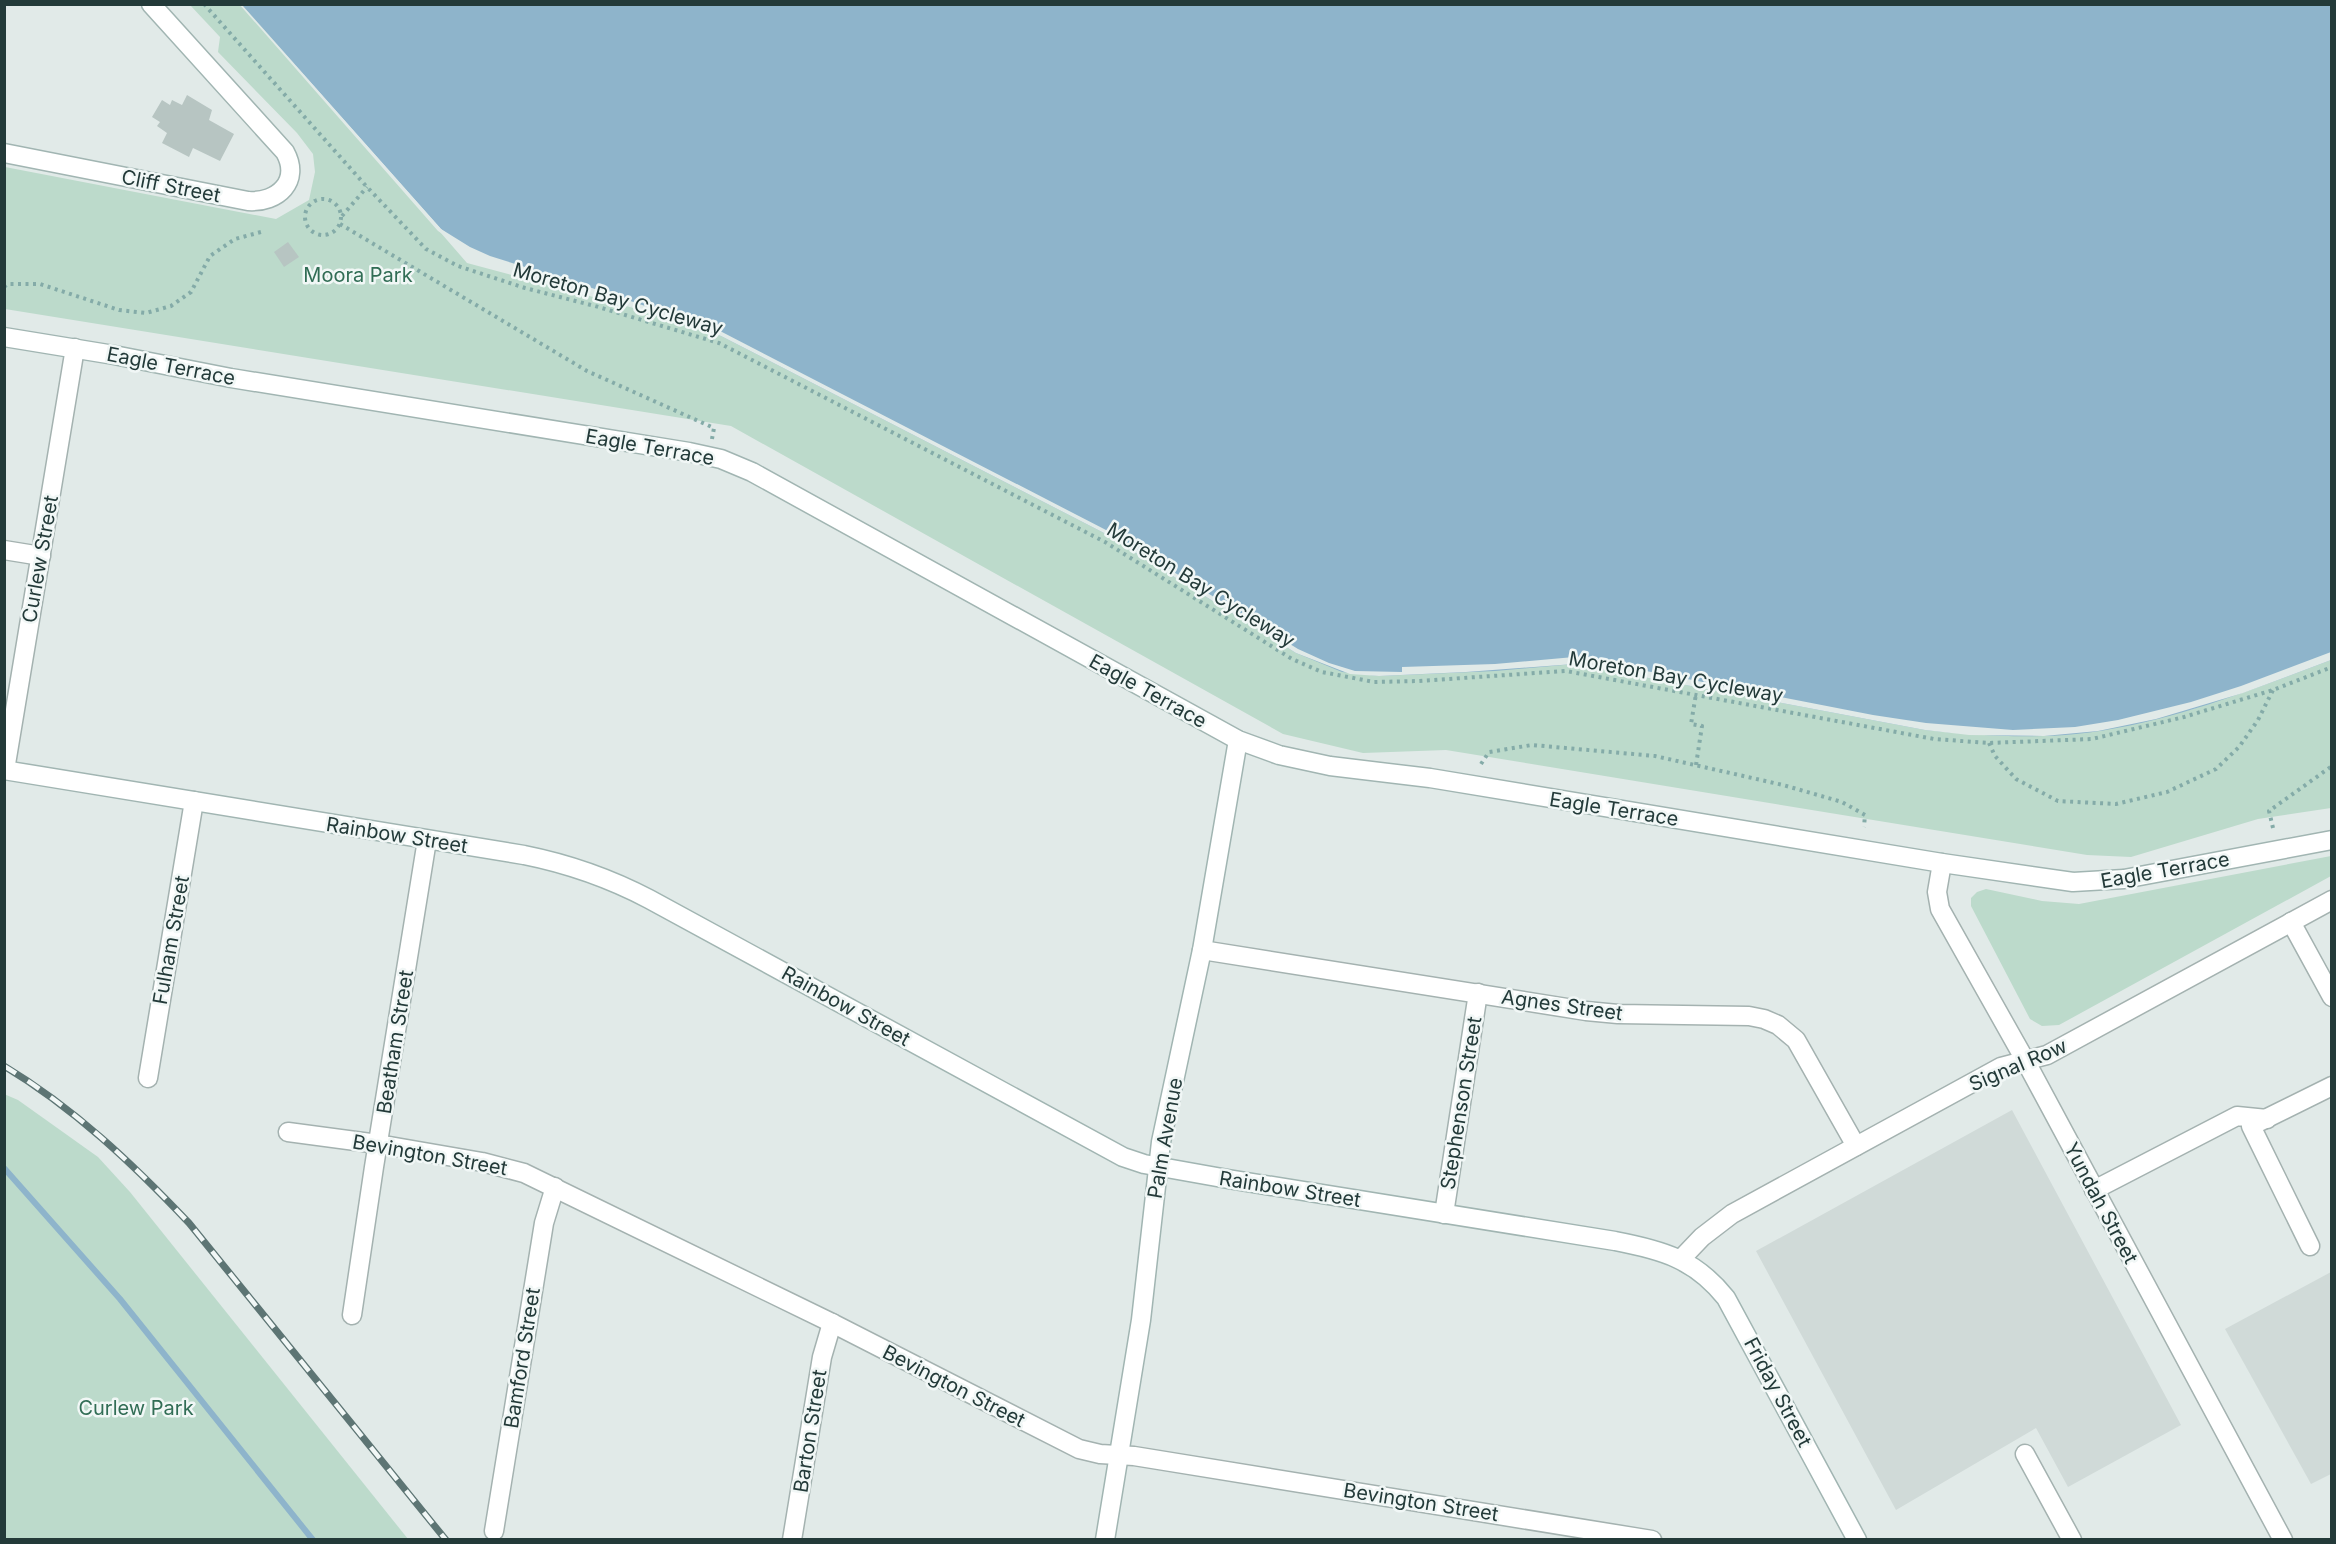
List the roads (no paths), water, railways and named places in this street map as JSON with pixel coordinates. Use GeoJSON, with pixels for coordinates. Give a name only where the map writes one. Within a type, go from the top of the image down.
{"type":"FeatureCollection","features":[{"type":"Feature","properties":{"kind":"street","name":"Cliff Street"},"geometry":{"type":"LineString","coordinates":[[4,153],[191,191],[261,202],[271,199],[278,193],[289,181],[290,160],[277,142],[151,4]]}},
{"type":"Feature","properties":{"kind":"street","name":"Eagle Terrace"},"geometry":{"type":"LineString","coordinates":[[4,337],[231,378],[721,459],[752,472],[1238,740],[1288,757],[1330,766],[1430,778],[2055,880],[2107,882],[2331,840]]}},
{"type":"Feature","properties":{"kind":"street","name":"Curlew Street"},"geometry":{"type":"LineString","coordinates":[[4,770],[75,348]]}},
{"type":"Feature","properties":{"kind":"street"},"geometry":{"type":"LineString","coordinates":[[4,550],[40,556]]}},
{"type":"Feature","properties":{"kind":"street","name":"Palm Avenue"},"geometry":{"type":"LineString","coordinates":[[1105,1539],[1142,1320],[1158,1167],[1202,950],[1238,740]]}},
{"type":"Feature","properties":{"kind":"street","name":"Rainbow Street"},"geometry":{"type":"LineString","coordinates":[[4,770],[555,861],[584,869],[618,882],[1123,1157],[1158,1167],[1643,1246],[1681,1259]]}},
{"type":"Feature","properties":{"kind":"street","name":"Fulham Street"},"geometry":{"type":"LineString","coordinates":[[148,1078],[194,801]]}},
{"type":"Feature","properties":{"kind":"street","name":"Beatham Street"},"geometry":{"type":"LineString","coordinates":[[352,1315],[427,840]]}},
{"type":"Feature","properties":{"kind":"street","name":"Yundah Street"},"geometry":{"type":"LineString","coordinates":[[1942,863],[1937,892],[1940,909],[2025,1060],[2283,1539]]}},
{"type":"Feature","properties":{"kind":"street","name":"Signal Row"},"geometry":{"type":"LineString","coordinates":[[1681,1259],[1702,1237],[1732,1214],[2001,1067],[2047,1055],[2331,900]]}},
{"type":"Feature","properties":{"kind":"street"},"geometry":{"type":"LineString","coordinates":[[2290,922],[2331,997]]}},
{"type":"Feature","properties":{"kind":"street","name":"Agnes Street"},"geometry":{"type":"LineString","coordinates":[[1202,950],[1618,1014],[1764,1018],[1778,1025],[1796,1040],[1856,1146]]}},
{"type":"Feature","properties":{"kind":"street","name":"Stephenson Street"},"geometry":{"type":"LineString","coordinates":[[1444,1214],[1478,993]]}},
{"type":"Feature","properties":{"kind":"street"},"geometry":{"type":"LineString","coordinates":[[2310,1246],[2251,1126],[2331,1086]]}},
{"type":"Feature","properties":{"kind":"street"},"geometry":{"type":"LineString","coordinates":[[2094,1190],[2236,1116],[2267,1119]]}},
{"type":"Feature","properties":{"kind":"street","name":"Bevington Street"},"geometry":{"type":"LineString","coordinates":[[288,1132],[378,1144],[504,1167],[555,1187],[832,1323],[1063,1443],[1090,1452],[1652,1539]]}},
{"type":"Feature","properties":{"kind":"street","name":"Bamford Street"},"geometry":{"type":"LineString","coordinates":[[494,1531],[544,1223],[555,1187]]}},
{"type":"Feature","properties":{"kind":"street","name":"Friday Street"},"geometry":{"type":"LineString","coordinates":[[1681,1259],[1716,1286],[1736,1315],[1857,1539]]}},
{"type":"Feature","properties":{"kind":"street","name":"Barton Street"},"geometry":{"type":"LineString","coordinates":[[792,1539],[822,1357],[832,1323]]}},
{"type":"Feature","properties":{"kind":"street"},"geometry":{"type":"LineString","coordinates":[[2025,1454],[2072,1539]]}},
{"type":"Feature","properties":{"kind":"water"},"geometry":{"type":"Polygon","coordinates":[[[242,5],[2331,5],[2331,660],[2237,695],[2174,715],[2109,730],[2038,736],[1982,735],[1925,730],[1574,664],[1495,671],[1379,676],[1342,672],[1296,653],[1104,533],[721,336],[585,291],[557,277],[490,256],[470,247],[441,229],[242,5]]]}},
{"type":"Feature","properties":{"kind":"waterway"},"geometry":{"type":"LineString","coordinates":[[4,1168],[120,1299],[313,1540]]}},
{"type":"Feature","properties":{"kind":"railway"},"geometry":{"type":"LineString","coordinates":[[4,1066],[55,1100],[102,1138],[189,1223],[446,1540]]}},
{"type":"Feature","properties":{"kind":"park label","name":"Moora Park"},"geometry":{"type":"Point","coordinates":[358,275]}},
{"type":"Feature","properties":{"kind":"park label","name":"Curlew Park"},"geometry":{"type":"Point","coordinates":[136,1408]}}]}
